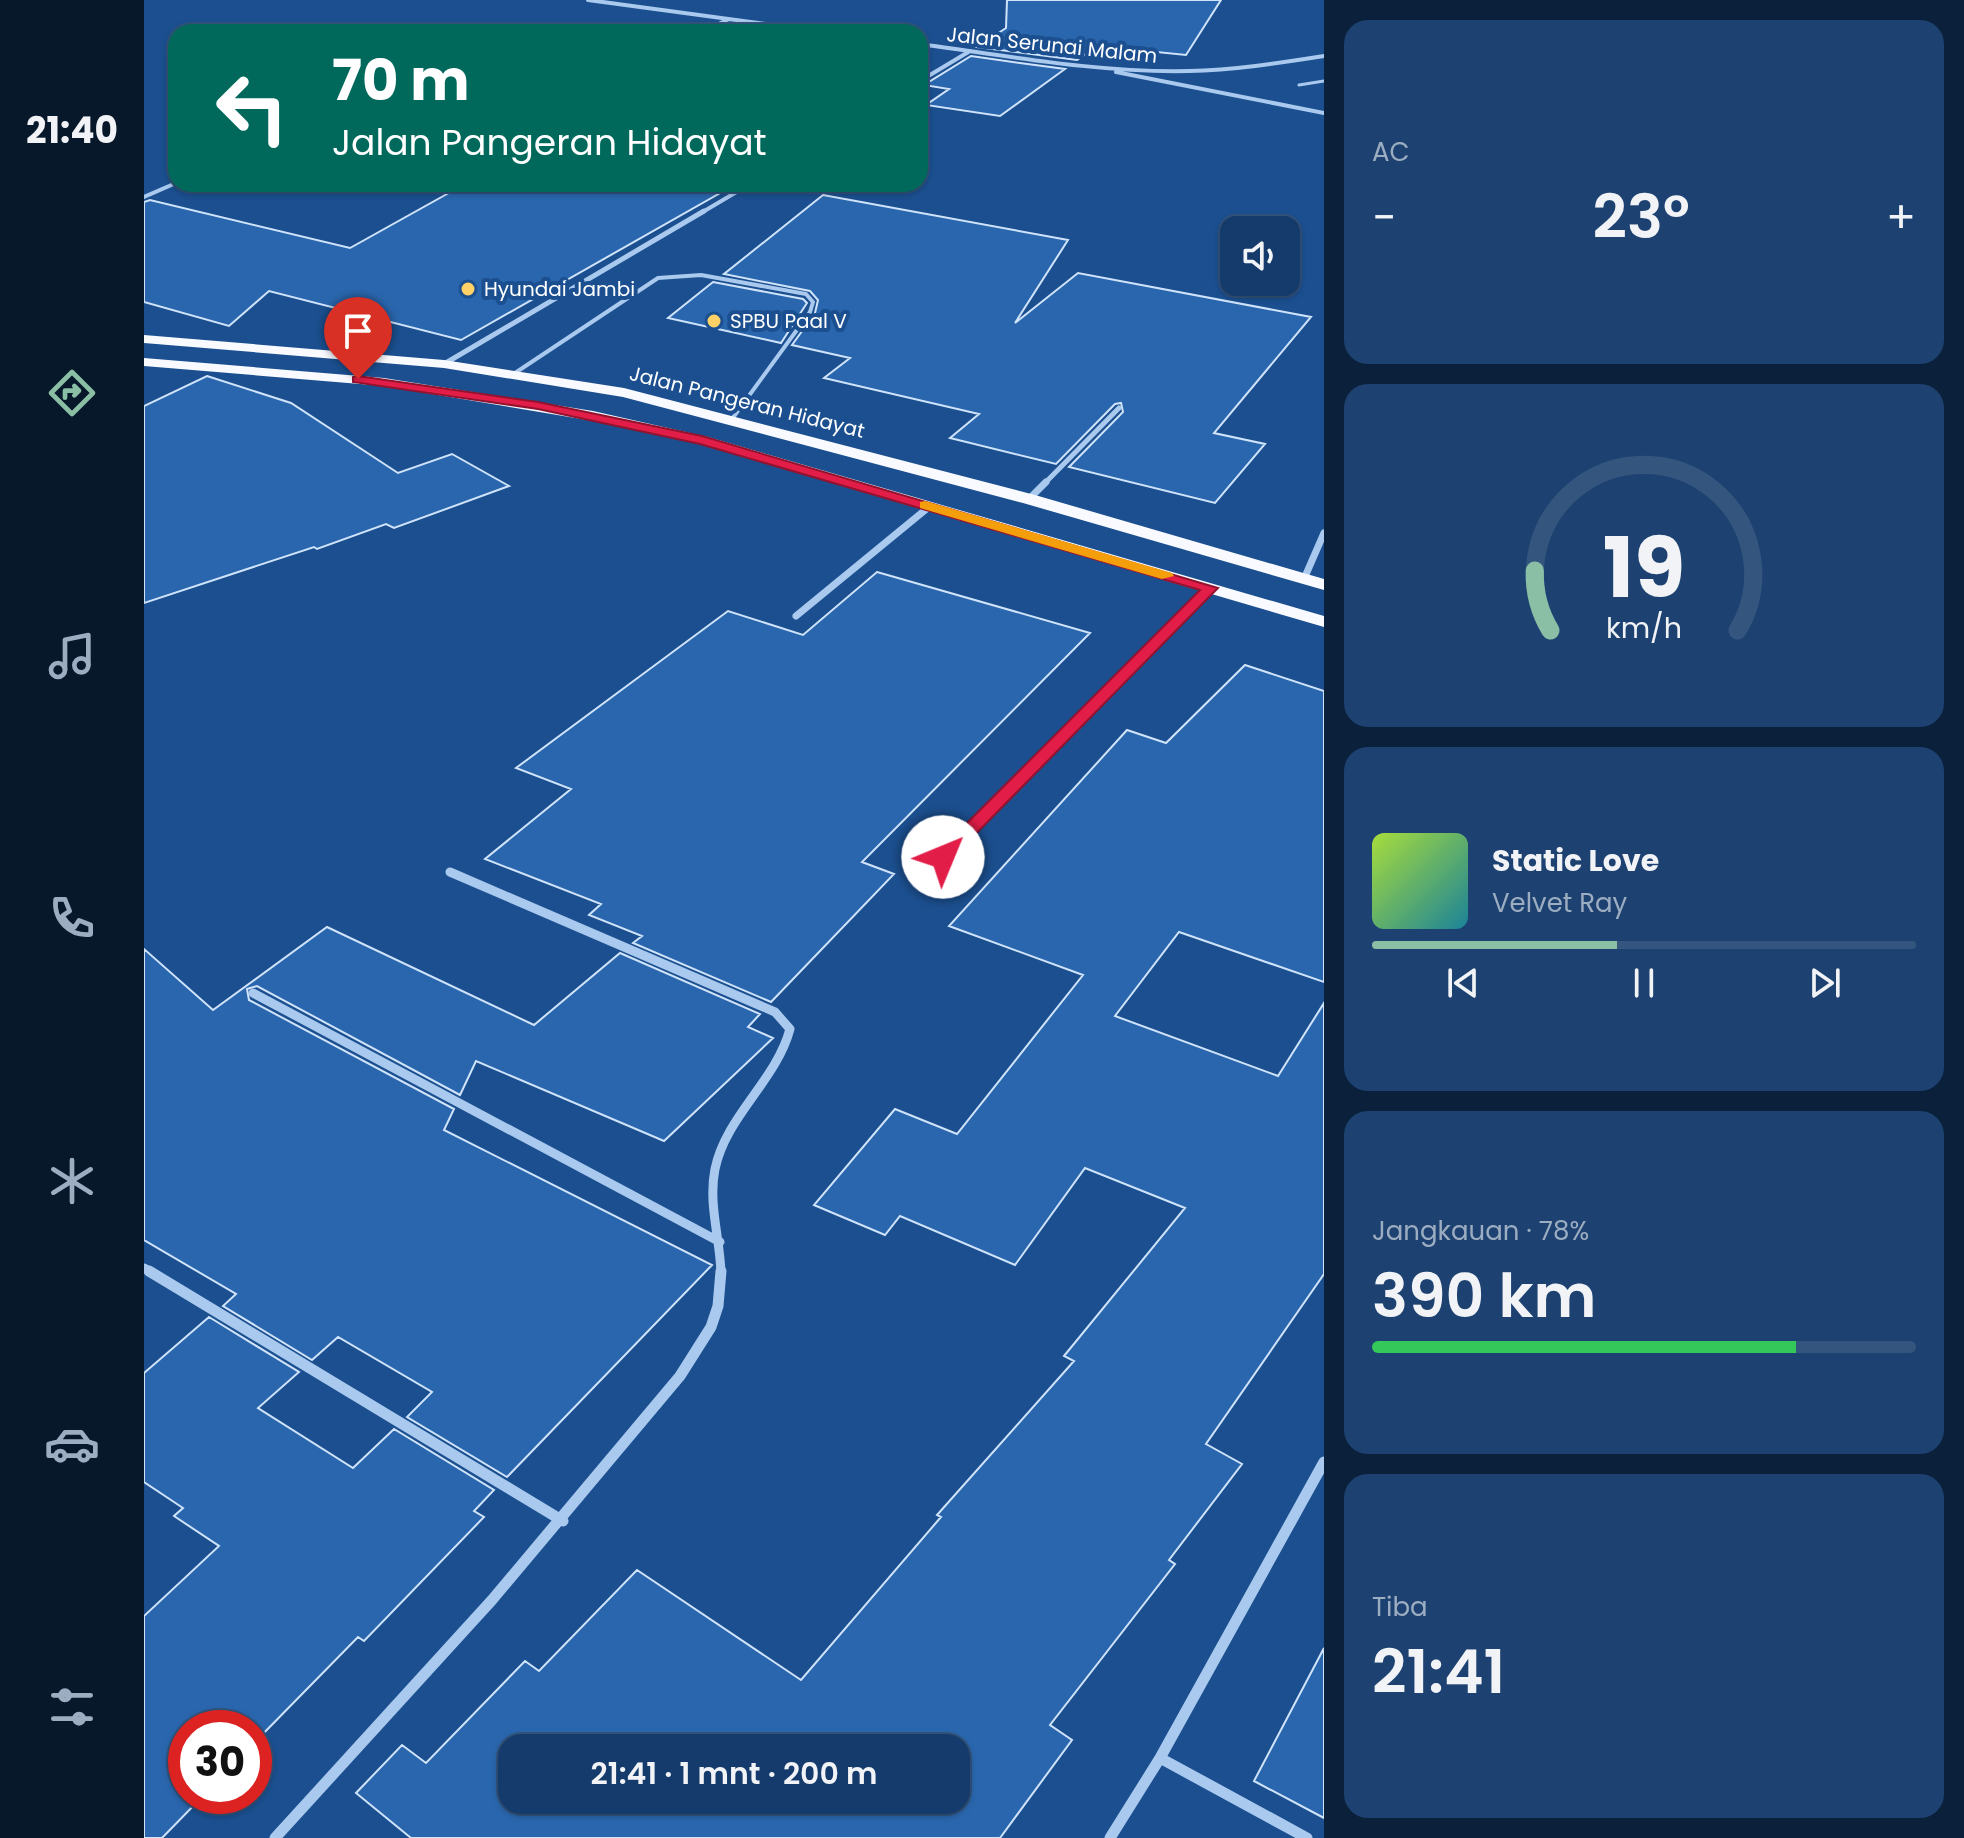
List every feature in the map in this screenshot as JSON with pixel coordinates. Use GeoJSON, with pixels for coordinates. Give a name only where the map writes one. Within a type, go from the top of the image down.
{"type":"FeatureCollection","features":[{"type":"Feature","properties":{"kind":"highway","name":"Jalan Pangeran Hidayat"},"geometry":{"type":"LineString","coordinates":[[144,339],[444,364],[515,373],[732,419],[1029,499],[1324,585]]}},
{"type":"Feature","properties":{"kind":"highway","name":"Jalan Pangeran Hidayat"},"geometry":{"type":"LineString","coordinates":[[144,362],[279,371],[482,396],[702,440],[1324,622]]}},
{"type":"Feature","properties":{"kind":"highway"},"geometry":{"type":"LineString","coordinates":[[482,396],[515,373]]}},
{"type":"Feature","properties":{"kind":"highway"},"geometry":{"type":"LineString","coordinates":[[702,440],[732,419]]}},
{"type":"Feature","properties":{"kind":"street"},"geometry":{"type":"LineString","coordinates":[[588,0],[765,24]]}},
{"type":"Feature","properties":{"kind":"street"},"geometry":{"type":"LineString","coordinates":[[718,24],[728,19]]}},
{"type":"Feature","properties":{"kind":"street","name":"Jalan Serunai Malam"},"geometry":{"type":"LineString","coordinates":[[928,45],[1096,67],[1220,69],[1324,56]]}},
{"type":"Feature","properties":{"kind":"street"},"geometry":{"type":"LineString","coordinates":[[928,76],[970,51]]}},
{"type":"Feature","properties":{"kind":"street"},"geometry":{"type":"LineString","coordinates":[[1096,67],[1161,84],[1324,113]]}},
{"type":"Feature","properties":{"kind":"street"},"geometry":{"type":"LineString","coordinates":[[144,197],[168,186]]}},
{"type":"Feature","properties":{"kind":"street"},"geometry":{"type":"LineString","coordinates":[[444,364],[736,192]]}},
{"type":"Feature","properties":{"kind":"street"},"geometry":{"type":"LineString","coordinates":[[1029,499],[1119,408]]}},
{"type":"Feature","properties":{"kind":"street"},"geometry":{"type":"LineString","coordinates":[[796,616],[930,506]]}},
{"type":"Feature","properties":{"kind":"street"},"geometry":{"type":"LineString","coordinates":[[1304,579],[1324,533]]}},
{"type":"Feature","properties":{"kind":"street"},"geometry":{"type":"LineString","coordinates":[[943,857],[1210,588]]}},
{"type":"Feature","properties":{"kind":"street"},"geometry":{"type":"LineString","coordinates":[[275,1838],[563,1521],[690,1360],[711,1328],[722,1295],[720,1242],[712,1199],[716,1166],[730,1133],[787,1046],[790,1029],[775,1012],[450,872]]}},
{"type":"Feature","properties":{"kind":"street"},"geometry":{"type":"LineString","coordinates":[[253,993],[720,1242]]}},
{"type":"Feature","properties":{"kind":"street"},"geometry":{"type":"LineString","coordinates":[[144,1268],[563,1521]]}},
{"type":"Feature","properties":{"kind":"street"},"geometry":{"type":"LineString","coordinates":[[1110,1838],[1160,1758],[1324,1462]]}},
{"type":"Feature","properties":{"kind":"street"},"geometry":{"type":"LineString","coordinates":[[1160,1758],[1307,1838]]}},
{"type":"Feature","properties":{"kind":"lane"},"geometry":{"type":"LineString","coordinates":[[1299,85],[1324,81]]}},
{"type":"Feature","properties":{"kind":"lane"},"geometry":{"type":"LineString","coordinates":[[515,373],[658,278],[685,273],[806,294],[813,302],[810,312],[732,419]]}},
{"type":"Feature","properties":{"kind":"building"},"geometry":{"type":"Polygon","coordinates":[[[1007,0],[1221,0],[1186,55],[1097,46],[1077,60],[977,47],[1006,28],[1007,0]]]}},
{"type":"Feature","properties":{"kind":"building"},"geometry":{"type":"Polygon","coordinates":[[[971,56],[1065,69],[1000,116],[928,105],[949,89],[928,86],[928,83],[971,56]]]}},
{"type":"Feature","properties":{"kind":"building"},"geometry":{"type":"Polygon","coordinates":[[[451,192],[722,192],[461,340],[269,291],[229,326],[144,302],[144,202],[150,200],[350,248],[451,192]]]}},
{"type":"Feature","properties":{"kind":"building"},"geometry":{"type":"Polygon","coordinates":[[[823,195],[1068,240],[1015,323],[1078,273],[1311,317],[1214,433],[1265,444],[1215,503],[1069,467],[1123,412],[1121,403],[1115,404],[1056,464],[950,438],[979,414],[824,378],[850,358],[792,345],[815,313],[818,300],[810,291],[724,274],[823,195]]]}},
{"type":"Feature","properties":{"kind":"building"},"geometry":{"type":"Polygon","coordinates":[[[713,282],[803,299],[807,303],[781,343],[668,318],[713,282]]]}},
{"type":"Feature","properties":{"kind":"building"},"geometry":{"type":"Polygon","coordinates":[[[207,376],[291,403],[398,473],[452,454],[509,486],[394,528],[386,524],[144,603],[144,406],[207,376]]]}},
{"type":"Feature","properties":{"kind":"building"},"geometry":{"type":"Polygon","coordinates":[[[877,572],[1090,633],[862,862],[894,874],[771,1002],[633,943],[642,936],[589,915],[601,904],[485,859],[571,789],[516,768],[728,611],[803,635],[877,572]]]}},
{"type":"Feature","properties":{"kind":"building"},"geometry":{"type":"Polygon","coordinates":[[[1245,665],[1324,691],[1324,982],[1179,932],[1115,1016],[1278,1076],[1324,1003],[1324,1274],[1206,1444],[1242,1464],[1169,1560],[1175,1564],[1050,1725],[1072,1740],[1000,1838],[411,1838],[356,1793],[402,1745],[426,1763],[525,1661],[539,1671],[637,1570],[801,1680],[941,1517],[937,1515],[1074,1361],[1064,1356],[1185,1208],[1085,1168],[1015,1265],[900,1216],[885,1235],[814,1205],[895,1109],[957,1134],[1083,975],[949,926],[1127,730],[1166,743],[1245,665]]]}},
{"type":"Feature","properties":{"kind":"building"},"geometry":{"type":"Polygon","coordinates":[[[327,927],[534,1025],[620,953],[760,1014],[748,1027],[773,1038],[664,1141],[476,1061],[460,1095],[257,986],[247,989],[249,1000],[454,1109],[444,1130],[712,1265],[507,1477],[407,1417],[432,1392],[338,1337],[312,1360],[223,1306],[236,1294],[144,1240],[144,949],[213,1010],[327,927]]]}},
{"type":"Feature","properties":{"kind":"building"},"geometry":{"type":"Polygon","coordinates":[[[209,1317],[299,1372],[258,1408],[353,1468],[394,1429],[494,1490],[474,1511],[484,1517],[364,1641],[358,1637],[272,1725],[272,1710],[168,1710],[168,1814],[185,1814],[162,1838],[144,1838],[144,1616],[219,1546],[174,1516],[183,1508],[144,1482],[144,1373],[209,1317]]]}},
{"type":"Feature","properties":{"kind":"building"},"geometry":{"type":"Polygon","coordinates":[[[1324,1648],[1324,1818],[1254,1781],[1324,1648]]]}},
{"type":"Feature","properties":{"kind":"slow traffic"},"geometry":{"type":"LineString","coordinates":[[925,505],[1167,576]]}},
{"type":"Feature","properties":{"kind":"place","name":"Hyundai Jambi"},"geometry":{"type":"Point","coordinates":[468,289]}},
{"type":"Feature","properties":{"kind":"place","name":"SPBU Paal V"},"geometry":{"type":"Point","coordinates":[714,321]}},
{"type":"Feature","properties":{"kind":"route"},"geometry":{"type":"LineString","coordinates":[[358,379],[482,396],[702,440],[1210,588],[943,857]]}}]}
